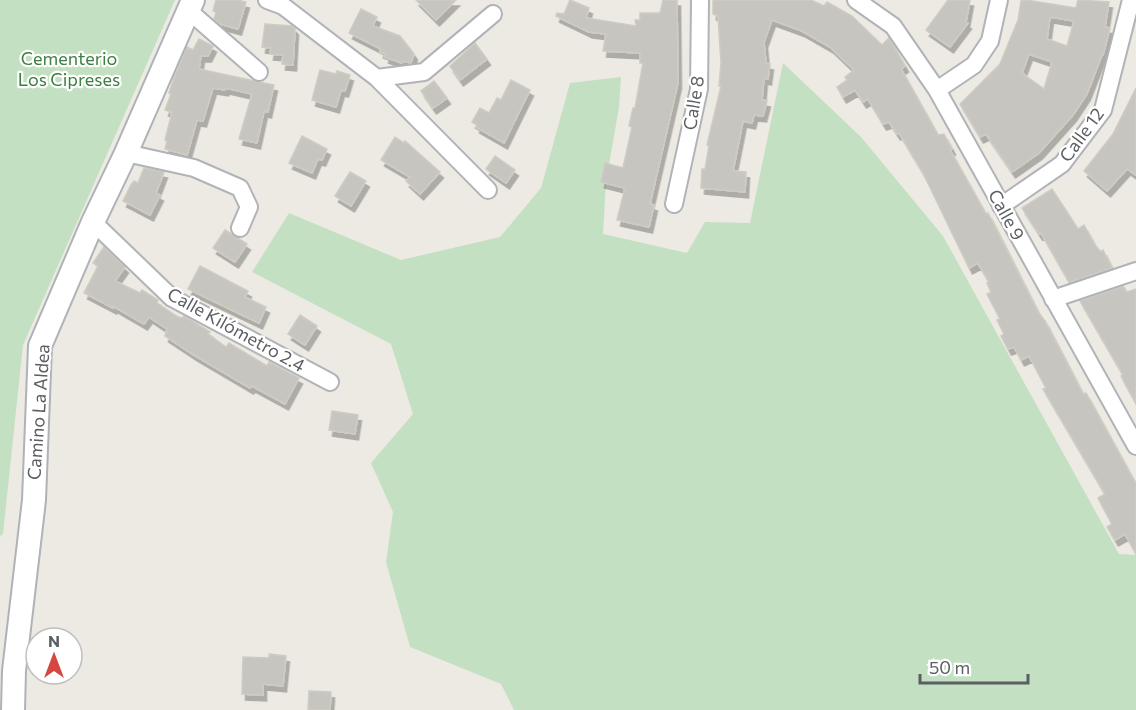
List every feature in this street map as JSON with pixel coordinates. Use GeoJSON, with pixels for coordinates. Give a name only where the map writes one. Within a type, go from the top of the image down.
{"type":"FeatureCollection","features":[{"type":"Feature","properties":{"kind":"street"},"geometry":{"type":"LineString","coordinates":[[267,0],[283,6],[377,78],[488,190]]}},
{"type":"Feature","properties":{"kind":"street","name":"Calle 8"},"geometry":{"type":"LineString","coordinates":[[674,204],[699,89],[700,0]]}},
{"type":"Feature","properties":{"kind":"street","name":"Calle 9"},"geometry":{"type":"LineString","coordinates":[[856,0],[893,26],[937,90],[1053,299],[1133,435]]}},
{"type":"Feature","properties":{"kind":"street"},"geometry":{"type":"LineString","coordinates":[[937,90],[974,65],[990,40],[999,0]]}},
{"type":"Feature","properties":{"kind":"street","name":"Calle 12"},"geometry":{"type":"LineString","coordinates":[[1001,206],[1062,164],[1103,110],[1131,0]]}},
{"type":"Feature","properties":{"kind":"street"},"geometry":{"type":"LineString","coordinates":[[191,6],[259,72]]}},
{"type":"Feature","properties":{"kind":"street","name":"Camino La Aldea"},"geometry":{"type":"LineString","coordinates":[[13,710],[14,671],[34,500],[40,346],[93,222],[191,6]]}},
{"type":"Feature","properties":{"kind":"street"},"geometry":{"type":"LineString","coordinates":[[377,78],[424,72],[493,15]]}},
{"type":"Feature","properties":{"kind":"street"},"geometry":{"type":"LineString","coordinates":[[126,153],[194,168],[240,188],[249,207],[240,228]]}},
{"type":"Feature","properties":{"kind":"street","name":"Calle Kilómetro 2.4"},"geometry":{"type":"LineString","coordinates":[[93,222],[172,298],[330,382]]}},
{"type":"Feature","properties":{"kind":"street"},"geometry":{"type":"LineString","coordinates":[[1053,299],[1136,270]]}},
{"type":"Feature","properties":{"kind":"green space","name":"Cementerio Los Cipreses"},"geometry":{"type":"Polygon","coordinates":[[[0,0],[175,0],[23,345],[3,534],[0,536],[0,0]]]}},
{"type":"Feature","properties":{"kind":"green space"},"geometry":{"type":"Polygon","coordinates":[[[783,63],[861,137],[943,236],[1119,554],[1136,555],[1136,710],[514,710],[501,684],[410,647],[386,562],[393,512],[371,463],[413,414],[391,344],[252,272],[289,213],[401,260],[500,237],[541,188],[570,83],[621,77],[619,107],[606,182],[603,234],[687,253],[705,222],[750,223],[783,63]]]}},
{"type":"Feature","properties":{"kind":"building"},"geometry":{"type":"Polygon","coordinates":[[[216,0],[246,2],[238,29],[220,24],[214,19],[216,12],[213,11],[216,0]]]}},
{"type":"Feature","properties":{"kind":"building"},"geometry":{"type":"Polygon","coordinates":[[[416,0],[456,0],[436,20],[416,0]]]}},
{"type":"Feature","properties":{"kind":"building"},"geometry":{"type":"Polygon","coordinates":[[[570,0],[589,8],[586,18],[636,26],[635,20],[640,20],[640,13],[660,13],[663,0],[677,0],[678,83],[650,204],[654,205],[649,227],[617,220],[625,188],[601,182],[605,163],[623,168],[632,127],[629,126],[633,108],[635,108],[643,63],[640,63],[640,53],[603,51],[606,34],[589,32],[556,16],[557,13],[564,14],[570,0]]]}},
{"type":"Feature","properties":{"kind":"building"},"geometry":{"type":"Polygon","coordinates":[[[713,0],[811,0],[824,6],[827,2],[852,16],[882,45],[889,38],[905,66],[901,69],[938,135],[944,134],[952,149],[950,150],[986,214],[988,213],[1038,312],[1136,484],[1136,554],[1125,534],[1115,540],[1107,527],[1112,524],[1098,498],[1105,494],[1043,389],[1046,388],[1029,356],[1021,360],[1014,347],[1008,349],[1001,336],[1004,334],[997,320],[1000,319],[987,294],[991,292],[987,283],[989,282],[978,263],[969,268],[923,173],[899,133],[897,134],[889,122],[883,124],[868,99],[863,102],[855,90],[843,97],[837,87],[847,80],[845,77],[854,70],[830,47],[802,31],[772,20],[764,42],[766,63],[770,64],[768,79],[764,78],[762,100],[767,101],[763,116],[754,115],[752,123],[743,121],[733,171],[746,172],[745,192],[701,188],[702,169],[705,169],[709,146],[707,145],[721,86],[719,86],[721,63],[718,16],[713,14],[713,0]]]}},
{"type":"Feature","properties":{"kind":"building"},"geometry":{"type":"Polygon","coordinates":[[[948,0],[970,0],[966,22],[968,23],[950,47],[926,30],[948,0]]]}},
{"type":"Feature","properties":{"kind":"building"},"geometry":{"type":"Polygon","coordinates":[[[1078,0],[1109,2],[1105,27],[1110,28],[1103,55],[1087,94],[1073,115],[1039,153],[1012,172],[986,134],[980,137],[960,104],[1000,64],[1018,20],[1021,1],[1076,8],[1078,0]],[[1050,17],[1047,39],[1067,46],[1074,21],[1050,17]],[[1029,54],[1022,73],[1044,89],[1052,62],[1029,54]]]}},
{"type":"Feature","properties":{"kind":"building"},"geometry":{"type":"Polygon","coordinates":[[[361,9],[377,17],[373,26],[400,36],[414,54],[411,63],[403,61],[402,63],[385,57],[386,54],[380,52],[381,49],[349,33],[361,9]]]}},
{"type":"Feature","properties":{"kind":"building"},"geometry":{"type":"Polygon","coordinates":[[[265,24],[292,26],[295,29],[293,65],[282,64],[283,55],[270,54],[271,48],[262,47],[265,24]]]}},
{"type":"Feature","properties":{"kind":"building"},"geometry":{"type":"Polygon","coordinates":[[[199,39],[213,46],[208,56],[201,56],[199,69],[274,85],[268,112],[264,111],[257,143],[239,139],[252,94],[226,88],[225,90],[213,88],[203,121],[197,120],[187,155],[165,149],[172,112],[165,110],[171,94],[169,93],[187,47],[193,50],[199,39]]]}},
{"type":"Feature","properties":{"kind":"building"},"geometry":{"type":"Polygon","coordinates":[[[475,43],[487,59],[460,80],[450,66],[475,43]]]}},
{"type":"Feature","properties":{"kind":"building"},"geometry":{"type":"Polygon","coordinates":[[[320,70],[336,74],[337,71],[350,75],[345,91],[341,90],[336,107],[312,100],[320,70]]]}},
{"type":"Feature","properties":{"kind":"building"},"geometry":{"type":"Polygon","coordinates":[[[511,80],[530,90],[504,143],[476,127],[477,125],[472,122],[480,108],[489,113],[497,98],[501,100],[511,80]]]}},
{"type":"Feature","properties":{"kind":"building"},"geometry":{"type":"Polygon","coordinates":[[[434,81],[447,98],[433,108],[421,91],[434,81]]]}},
{"type":"Feature","properties":{"kind":"building"},"geometry":{"type":"Polygon","coordinates":[[[1136,88],[1136,175],[1127,169],[1107,191],[1084,171],[1113,134],[1136,88]]]}},
{"type":"Feature","properties":{"kind":"building"},"geometry":{"type":"Polygon","coordinates":[[[302,136],[327,149],[322,160],[318,159],[312,173],[289,163],[302,136]]]}},
{"type":"Feature","properties":{"kind":"building"},"geometry":{"type":"Polygon","coordinates":[[[395,137],[404,143],[405,141],[440,172],[420,194],[406,181],[410,177],[381,160],[395,137]]]}},
{"type":"Feature","properties":{"kind":"building"},"geometry":{"type":"Polygon","coordinates":[[[495,156],[515,170],[506,183],[486,169],[495,156]]]}},
{"type":"Feature","properties":{"kind":"building"},"geometry":{"type":"Polygon","coordinates":[[[144,168],[164,172],[156,193],[160,195],[150,215],[123,201],[134,181],[138,183],[144,168]]]}},
{"type":"Feature","properties":{"kind":"building"},"geometry":{"type":"Polygon","coordinates":[[[350,172],[366,181],[351,206],[335,196],[350,172]]]}},
{"type":"Feature","properties":{"kind":"building"},"geometry":{"type":"Polygon","coordinates":[[[1052,189],[1078,229],[1084,225],[1095,245],[1101,252],[1103,250],[1112,268],[1069,282],[1041,233],[1039,234],[1022,208],[1052,189]]]}},
{"type":"Feature","properties":{"kind":"building"},"geometry":{"type":"Polygon","coordinates":[[[225,230],[247,244],[235,262],[213,248],[225,230]]]}},
{"type":"Feature","properties":{"kind":"building"},"geometry":{"type":"Polygon","coordinates":[[[104,247],[125,267],[115,281],[140,293],[142,290],[178,317],[184,316],[210,332],[208,334],[226,347],[229,343],[267,366],[269,362],[299,378],[285,404],[252,386],[250,388],[194,355],[165,336],[167,329],[149,317],[144,324],[84,293],[98,266],[93,263],[104,247]]]}},
{"type":"Feature","properties":{"kind":"building"},"geometry":{"type":"Polygon","coordinates":[[[200,266],[248,291],[245,297],[266,307],[259,323],[188,289],[200,266]]]}},
{"type":"Feature","properties":{"kind":"building"},"geometry":{"type":"Polygon","coordinates":[[[1123,286],[1127,292],[1136,289],[1136,404],[1121,376],[1123,375],[1080,301],[1123,286]]]}},
{"type":"Feature","properties":{"kind":"building"},"geometry":{"type":"Polygon","coordinates":[[[300,315],[317,326],[305,345],[288,334],[300,315]]]}},
{"type":"Feature","properties":{"kind":"building"},"geometry":{"type":"Polygon","coordinates":[[[332,411],[358,415],[355,434],[329,430],[332,411]]]}},
{"type":"Feature","properties":{"kind":"building"},"geometry":{"type":"Polygon","coordinates":[[[269,654],[286,656],[283,686],[263,684],[263,695],[242,694],[243,657],[269,658],[269,654]]]}},
{"type":"Feature","properties":{"kind":"building"},"geometry":{"type":"Polygon","coordinates":[[[309,691],[331,692],[330,710],[308,710],[309,691]]]}}]}
